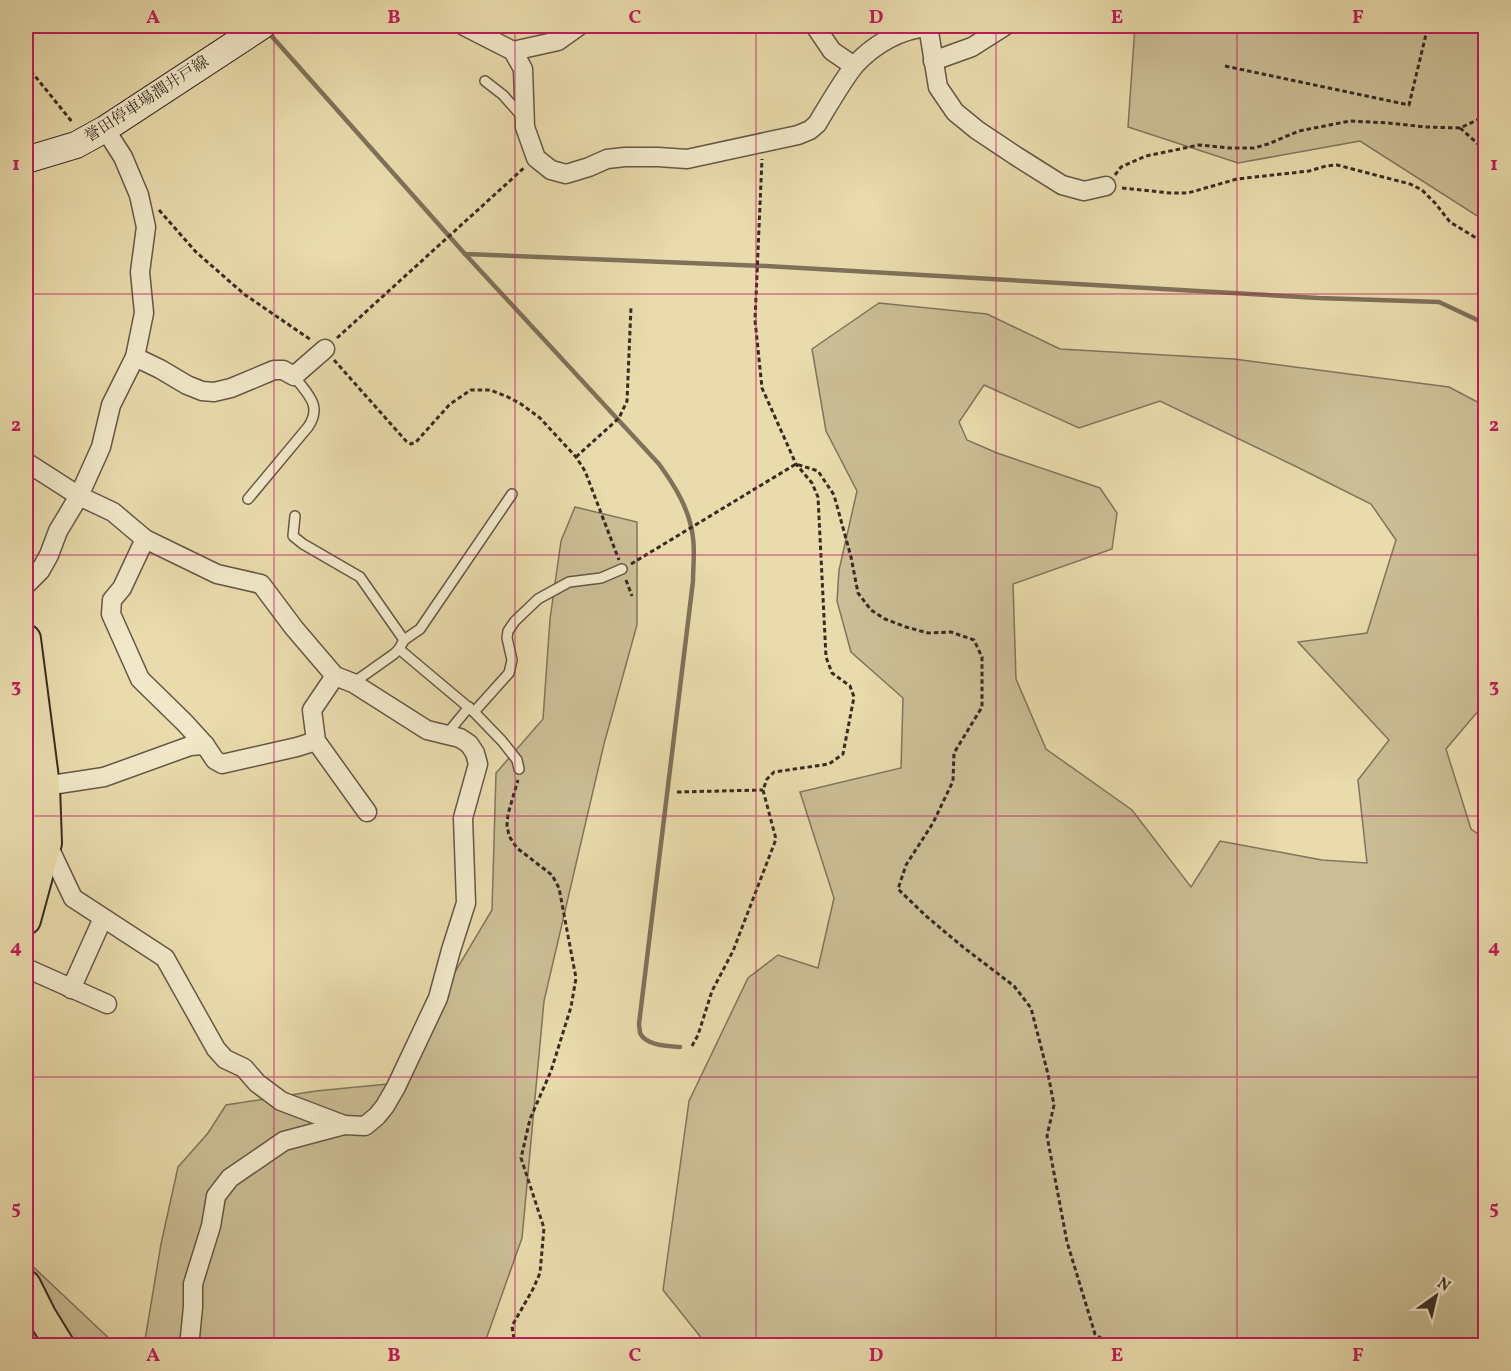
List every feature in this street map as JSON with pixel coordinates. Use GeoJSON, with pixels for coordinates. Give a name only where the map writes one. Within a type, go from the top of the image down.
{"type":"FeatureCollection","features":[{"type":"Feature","properties":{"kind":"main road","name":"誉田停車場潤井戸線"},"geometry":{"type":"LineString","coordinates":[[26,160],[76,145],[105,129],[262,26]]}},
{"type":"Feature","properties":{"kind":"main road"},"geometry":{"type":"LineString","coordinates":[[26,639],[45,786],[46,843],[26,920]]}},
{"type":"Feature","properties":{"kind":"main road"},"geometry":{"type":"LineString","coordinates":[[26,1285],[40,1315],[60,1346]]}},
{"type":"Feature","properties":{"kind":"street"},"geometry":{"type":"LineString","coordinates":[[464,26],[513,51],[523,69],[525,127],[536,158],[551,170],[566,174],[589,168],[607,159],[625,157],[687,159],[798,135],[817,124],[854,66],[870,50],[904,32],[928,26],[938,87],[955,111],[977,129],[1062,185],[1084,191],[1106,186]]}},
{"type":"Feature","properties":{"kind":"street"},"geometry":{"type":"LineString","coordinates":[[513,51],[558,41],[579,26]]}},
{"type":"Feature","properties":{"kind":"street"},"geometry":{"type":"LineString","coordinates":[[815,26],[832,51],[854,66]]}},
{"type":"Feature","properties":{"kind":"street"},"geometry":{"type":"LineString","coordinates":[[933,61],[972,47],[1005,26]]}},
{"type":"Feature","properties":{"kind":"street"},"geometry":{"type":"LineString","coordinates":[[26,585],[40,571],[58,531],[80,496],[101,447],[111,405],[135,357],[144,313],[140,272],[146,227],[139,195],[123,157],[105,129]]}},
{"type":"Feature","properties":{"kind":"street"},"geometry":{"type":"LineString","coordinates":[[135,357],[187,385],[202,391],[214,392],[231,388],[274,370],[284,370],[294,376],[325,349]]}},
{"type":"Feature","properties":{"kind":"street"},"geometry":{"type":"LineString","coordinates":[[26,462],[80,496],[113,512],[145,539],[217,574],[261,584],[294,628],[335,676],[353,684],[427,730],[460,738],[469,744],[478,764],[462,818],[466,903],[438,998],[396,1087],[385,1106],[365,1126],[344,1125],[284,1141],[230,1178],[216,1196],[211,1226],[194,1284],[190,1338],[187,1346]]}},
{"type":"Feature","properties":{"kind":"street"},"geometry":{"type":"LineString","coordinates":[[145,539],[122,588],[112,600],[111,614],[140,680],[185,723],[215,760],[222,764],[316,741]]}},
{"type":"Feature","properties":{"kind":"street"},"geometry":{"type":"LineString","coordinates":[[335,676],[312,710],[316,741],[367,812]]}},
{"type":"Feature","properties":{"kind":"street"},"geometry":{"type":"LineString","coordinates":[[45,786],[104,777],[190,746],[205,745]]}},
{"type":"Feature","properties":{"kind":"street"},"geometry":{"type":"LineString","coordinates":[[46,843],[73,898],[165,958],[216,1049],[225,1059],[244,1068],[257,1083],[281,1101],[344,1125]]}},
{"type":"Feature","properties":{"kind":"street"},"geometry":{"type":"LineString","coordinates":[[71,989],[103,918]]}},
{"type":"Feature","properties":{"kind":"street"},"geometry":{"type":"LineString","coordinates":[[26,968],[106,1004]]}},
{"type":"Feature","properties":{"kind":"lane"},"geometry":{"type":"LineString","coordinates":[[485,81],[503,95],[519,113],[525,114]]}},
{"type":"Feature","properties":{"kind":"lane"},"geometry":{"type":"LineString","coordinates":[[248,499],[314,418],[313,402],[294,376]]}},
{"type":"Feature","properties":{"kind":"lane"},"geometry":{"type":"LineString","coordinates":[[353,684],[394,654],[401,644],[420,629],[512,494]]}},
{"type":"Feature","properties":{"kind":"lane"},"geometry":{"type":"LineString","coordinates":[[295,516],[293,536],[360,577],[401,644],[502,741],[517,760],[519,769]]}},
{"type":"Feature","properties":{"kind":"lane"},"geometry":{"type":"LineString","coordinates":[[446,735],[509,673],[512,660],[507,638],[508,631],[538,599],[569,582],[601,578],[622,569]]}},
{"type":"Feature","properties":{"kind":"path"},"geometry":{"type":"LineString","coordinates":[[1225,66],[1410,105],[1428,26]]}},
{"type":"Feature","properties":{"kind":"path"},"geometry":{"type":"LineString","coordinates":[[26,65],[73,123]]}},
{"type":"Feature","properties":{"kind":"path"},"geometry":{"type":"LineString","coordinates":[[1106,186],[1121,168],[1146,156],[1199,145],[1254,148],[1299,131],[1350,121],[1426,128],[1460,128],[1485,116]]}},
{"type":"Feature","properties":{"kind":"path"},"geometry":{"type":"LineString","coordinates":[[1460,128],[1485,148]]}},
{"type":"Feature","properties":{"kind":"path"},"geometry":{"type":"LineString","coordinates":[[692,1046],[698,1035],[711,991],[733,951],[776,839],[763,790],[767,778],[774,772],[829,764],[843,754],[854,697],[850,686],[832,673],[826,657],[818,497],[812,483],[796,464],[762,388],[755,320],[762,142]]}},
{"type":"Feature","properties":{"kind":"path"},"geometry":{"type":"LineString","coordinates":[[325,349],[536,158]]}},
{"type":"Feature","properties":{"kind":"path"},"geometry":{"type":"LineString","coordinates":[[1106,186],[1188,194],[1237,179],[1309,171],[1337,165],[1410,183],[1422,190],[1450,222],[1485,244]]}},
{"type":"Feature","properties":{"kind":"path"},"geometry":{"type":"LineString","coordinates":[[139,195],[149,199],[196,252],[244,294],[325,349],[411,444],[416,442],[450,404],[471,390],[490,390],[515,401],[540,418],[576,457],[585,471],[632,596]]}},
{"type":"Feature","properties":{"kind":"path"},"geometry":{"type":"LineString","coordinates":[[576,457],[619,418],[627,401],[631,307]]}},
{"type":"Feature","properties":{"kind":"path"},"geometry":{"type":"LineString","coordinates":[[622,569],[796,464],[818,471],[834,495],[858,593],[871,610],[885,620],[906,627],[928,633],[951,632],[974,640],[982,657],[982,707],[954,753],[953,781],[933,823],[906,865],[898,889],[933,922],[1014,986],[1031,1008],[1054,1105],[1047,1136],[1067,1242],[1095,1334],[1112,1346]]}},
{"type":"Feature","properties":{"kind":"path"},"geometry":{"type":"LineString","coordinates":[[514,1346],[512,1326],[534,1289],[540,1273],[544,1228],[521,1158],[530,1119],[551,1071],[571,1007],[576,978],[559,888],[552,874],[517,848],[509,836],[508,814],[517,785],[519,769]]}},
{"type":"Feature","properties":{"kind":"path"},"geometry":{"type":"LineString","coordinates":[[676,792],[763,790]]}},
{"type":"Feature","properties":{"kind":"shaded area"},"geometry":{"type":"Polygon","coordinates":[[[1135,26],[1485,26],[1485,221],[1360,141],[1238,163],[1128,127],[1135,26]]]}},
{"type":"Feature","properties":{"kind":"shaded area"},"geometry":{"type":"Polygon","coordinates":[[[879,303],[987,314],[1060,349],[1234,359],[1449,387],[1485,406],[1485,703],[1446,749],[1471,829],[1485,839],[1485,1345],[707,1345],[663,1290],[689,1101],[748,978],[778,955],[818,968],[834,898],[800,792],[901,768],[903,698],[851,652],[837,601],[839,570],[857,491],[826,431],[812,349],[879,303]],[[984,385],[959,422],[967,440],[997,453],[1100,488],[1117,513],[1112,549],[1013,584],[1016,679],[1046,749],[1132,810],[1191,887],[1220,841],[1322,860],[1367,863],[1358,780],[1389,740],[1298,642],[1367,633],[1396,540],[1371,504],[1160,401],[1079,428],[984,385]]]}},
{"type":"Feature","properties":{"kind":"shaded area"},"geometry":{"type":"Polygon","coordinates":[[[575,507],[637,522],[637,625],[604,744],[544,1001],[522,1238],[484,1345],[144,1346],[161,1244],[178,1167],[208,1133],[226,1105],[316,1091],[388,1084],[492,910],[496,773],[543,719],[550,619],[561,541],[575,507]]]}},
{"type":"Feature","properties":{"kind":"shaded area"},"geometry":{"type":"Polygon","coordinates":[[[26,1260],[116,1345],[26,1345],[26,1260]]]}},
{"type":"Feature","properties":{"kind":"waterway"},"geometry":{"type":"LineString","coordinates":[[268,32],[465,254],[766,266],[1318,298],[1439,302],[1486,324]]}},
{"type":"Feature","properties":{"kind":"waterway"},"geometry":{"type":"LineString","coordinates":[[465,254],[659,464],[676,490],[689,518],[694,543],[693,581],[639,1024],[640,1033],[647,1041],[680,1047]]}}]}
